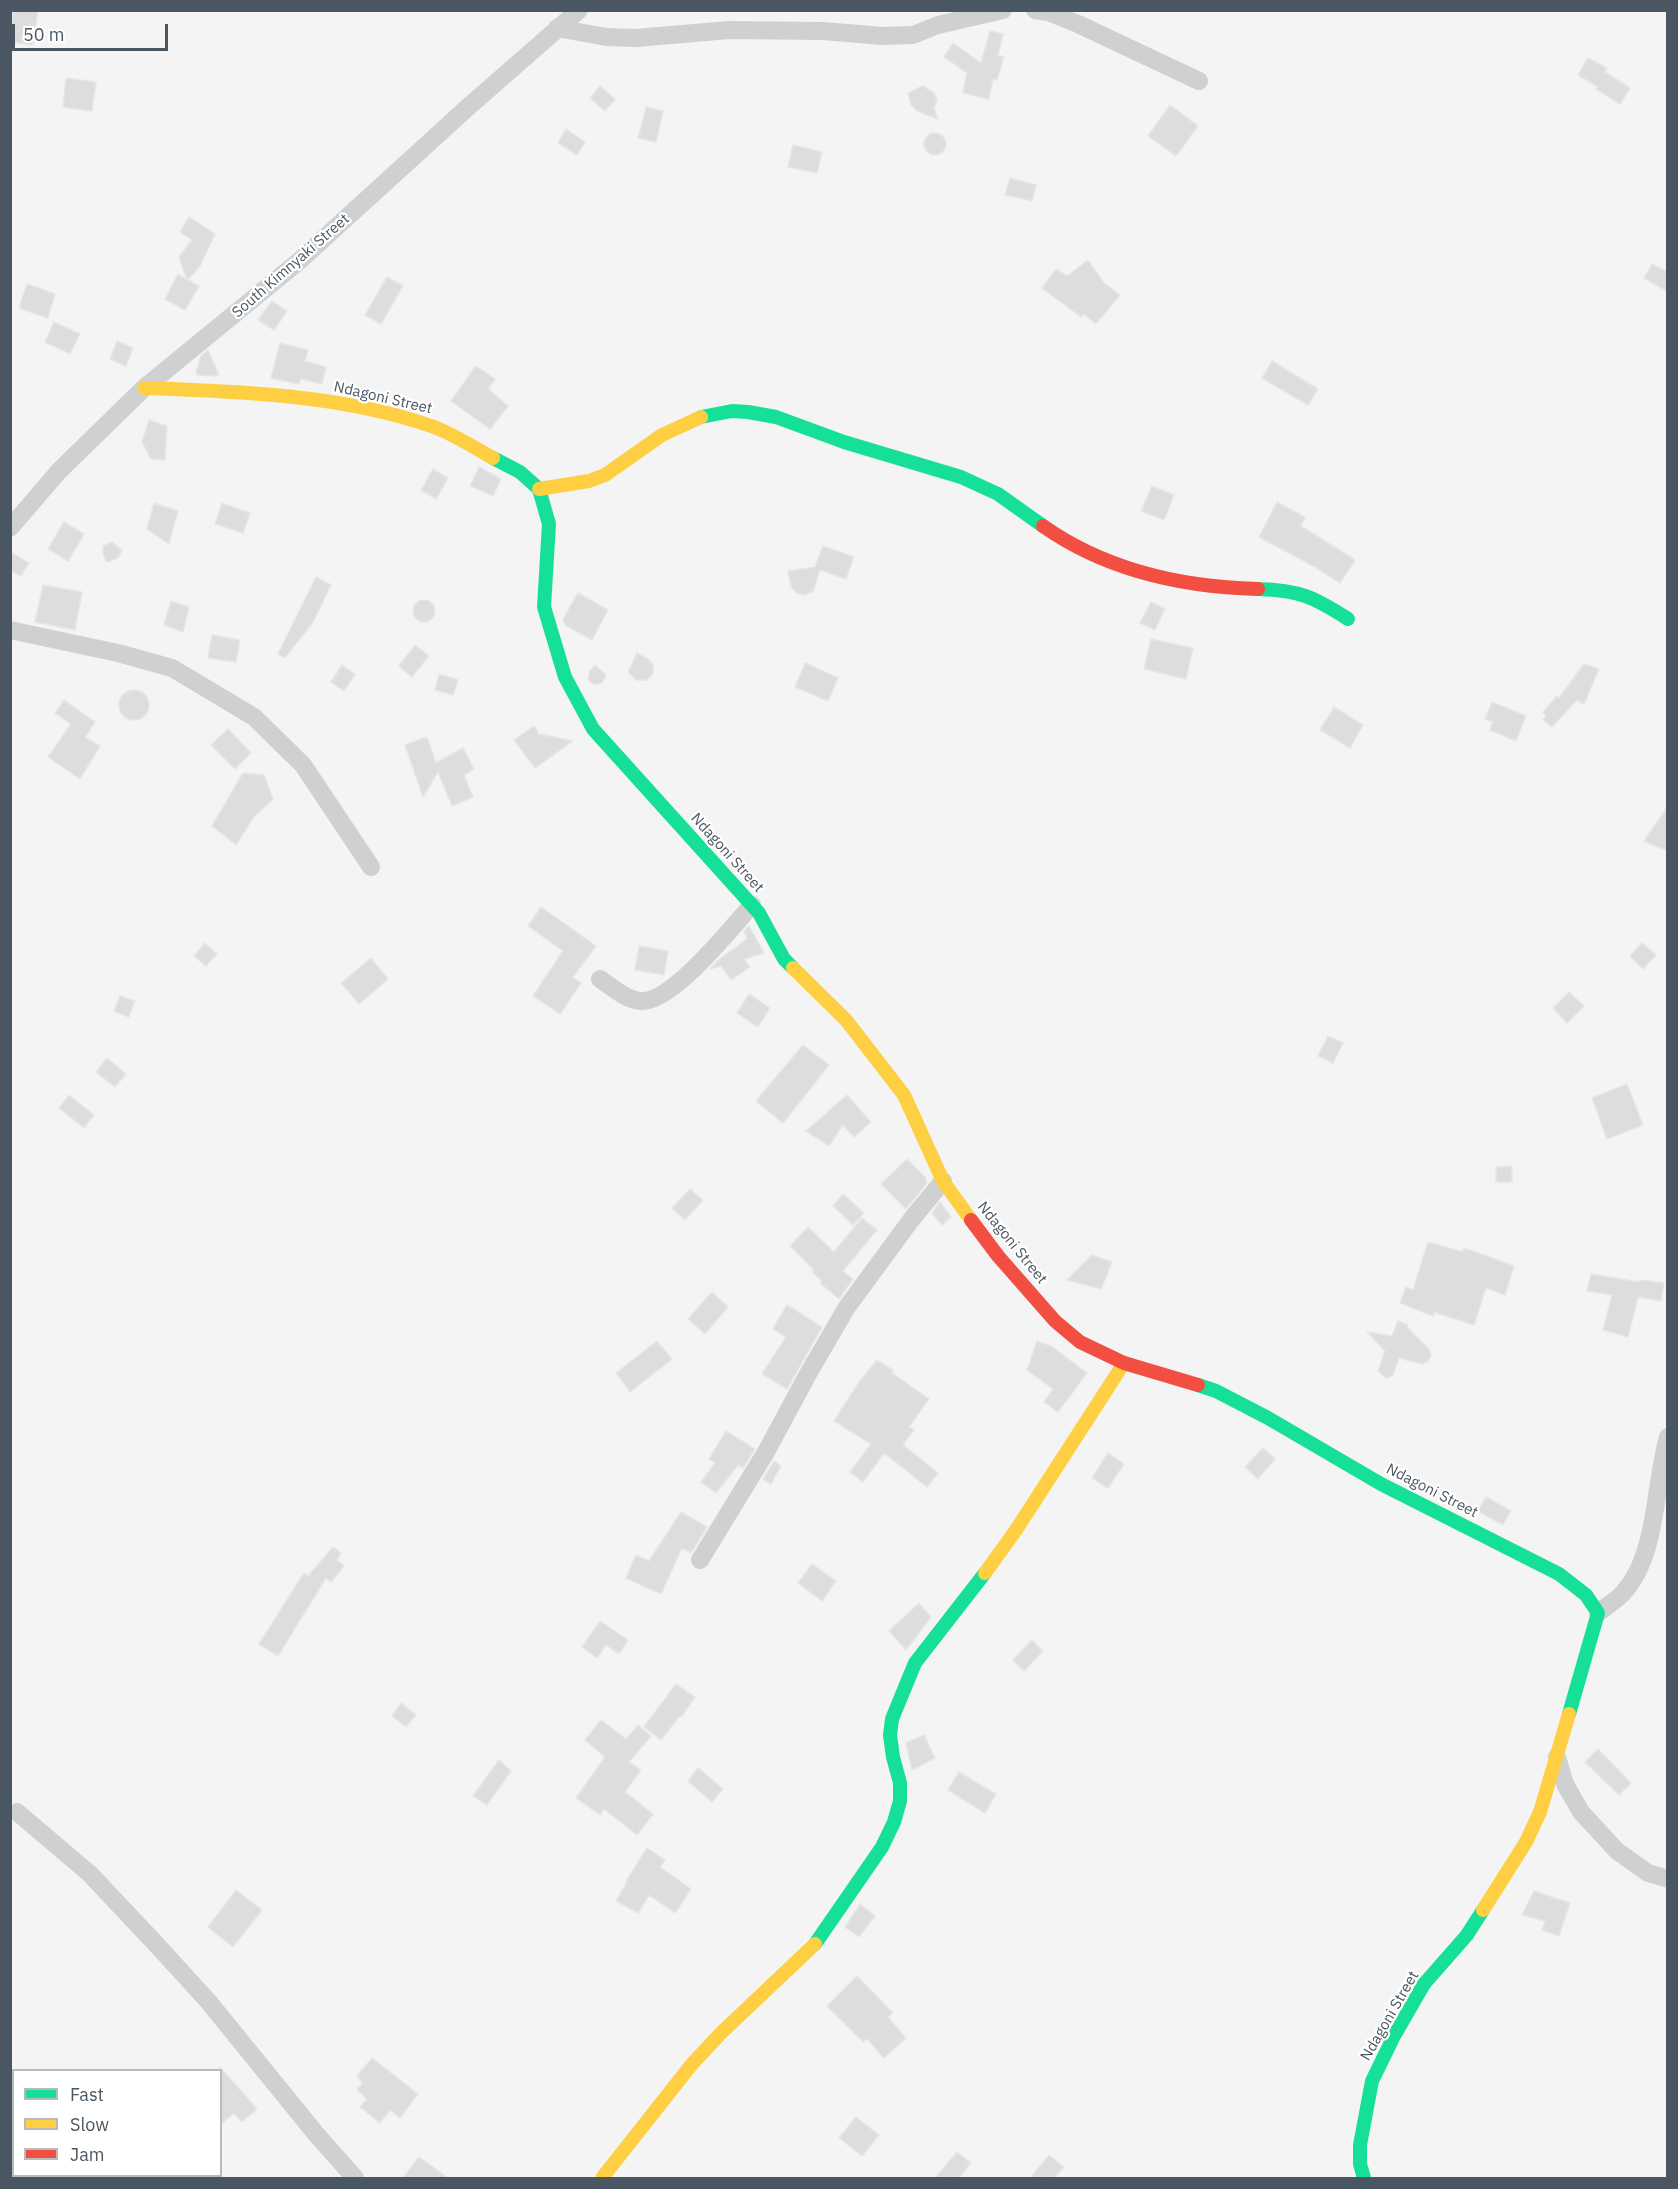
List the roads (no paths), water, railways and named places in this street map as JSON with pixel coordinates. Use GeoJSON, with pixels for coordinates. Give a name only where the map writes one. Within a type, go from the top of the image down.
{"type":"FeatureCollection","features":[{"type":"Feature","properties":{"kind":"street","name":"South Kimnyaki Street"},"geometry":{"type":"LineString","coordinates":[[10,528],[59,471],[144,388],[298,262],[579,10]]}},
{"type":"Feature","properties":{"kind":"street"},"geometry":{"type":"LineString","coordinates":[[557,28],[606,37],[636,38],[729,30],[823,31],[883,36],[913,35],[938,25],[1003,10]]}},
{"type":"Feature","properties":{"kind":"street"},"geometry":{"type":"LineString","coordinates":[[1035,10],[1048,12],[1078,24],[1199,81]]}},
{"type":"Feature","properties":{"kind":"street","name":"Ndagoni Street"},"geometry":{"type":"LineString","coordinates":[[144,388],[326,401],[378,411],[433,426],[520,472],[539,489],[549,524],[544,607],[565,677],[593,729],[759,913],[784,959],[846,1020],[904,1095],[943,1181],[998,1256],[1055,1321],[1080,1342],[1124,1363],[1216,1391],[1268,1418],[1381,1484],[1559,1574],[1586,1595],[1598,1612],[1588,1653],[1540,1812],[1526,1842],[1467,1935],[1424,1984],[1394,2036],[1372,2081],[1360,2145],[1360,2164],[1364,2178]]}},
{"type":"Feature","properties":{"kind":"street"},"geometry":{"type":"LineString","coordinates":[[539,489],[603,476],[655,439],[697,417],[730,411],[759,412],[801,423],[842,441],[926,464],[969,480],[998,494],[1047,529],[1083,550],[1141,574],[1234,588],[1295,592],[1325,604],[1348,620]]}},
{"type":"Feature","properties":{"kind":"street"},"geometry":{"type":"LineString","coordinates":[[10,630],[118,652],[172,668],[254,717],[303,765],[372,867]]}},
{"type":"Feature","properties":{"kind":"street"},"geometry":{"type":"LineString","coordinates":[[600,979],[628,997],[641,1001],[655,999],[671,989],[695,967],[752,905]]}},
{"type":"Feature","properties":{"kind":"street"},"geometry":{"type":"LineString","coordinates":[[700,1560],[766,1452],[808,1374],[848,1307],[911,1220],[943,1181]]}},
{"type":"Feature","properties":{"kind":"street"},"geometry":{"type":"LineString","coordinates":[[602,2178],[692,2064],[721,2033],[811,1949],[882,1846],[894,1822],[900,1801],[900,1783],[890,1735],[892,1719],[915,1663],[928,1644],[958,1610],[1016,1530],[1124,1363]]}},
{"type":"Feature","properties":{"kind":"street"},"geometry":{"type":"LineString","coordinates":[[1598,1612],[1623,1593],[1646,1551],[1668,1437]]}},
{"type":"Feature","properties":{"kind":"street"},"geometry":{"type":"LineString","coordinates":[[1557,1757],[1565,1784],[1581,1812],[1617,1851],[1648,1873],[1668,1879]]}},
{"type":"Feature","properties":{"kind":"street"},"geometry":{"type":"LineString","coordinates":[[17,1812],[90,1874],[156,1943],[208,2001],[316,2134],[355,2178]]}}]}
